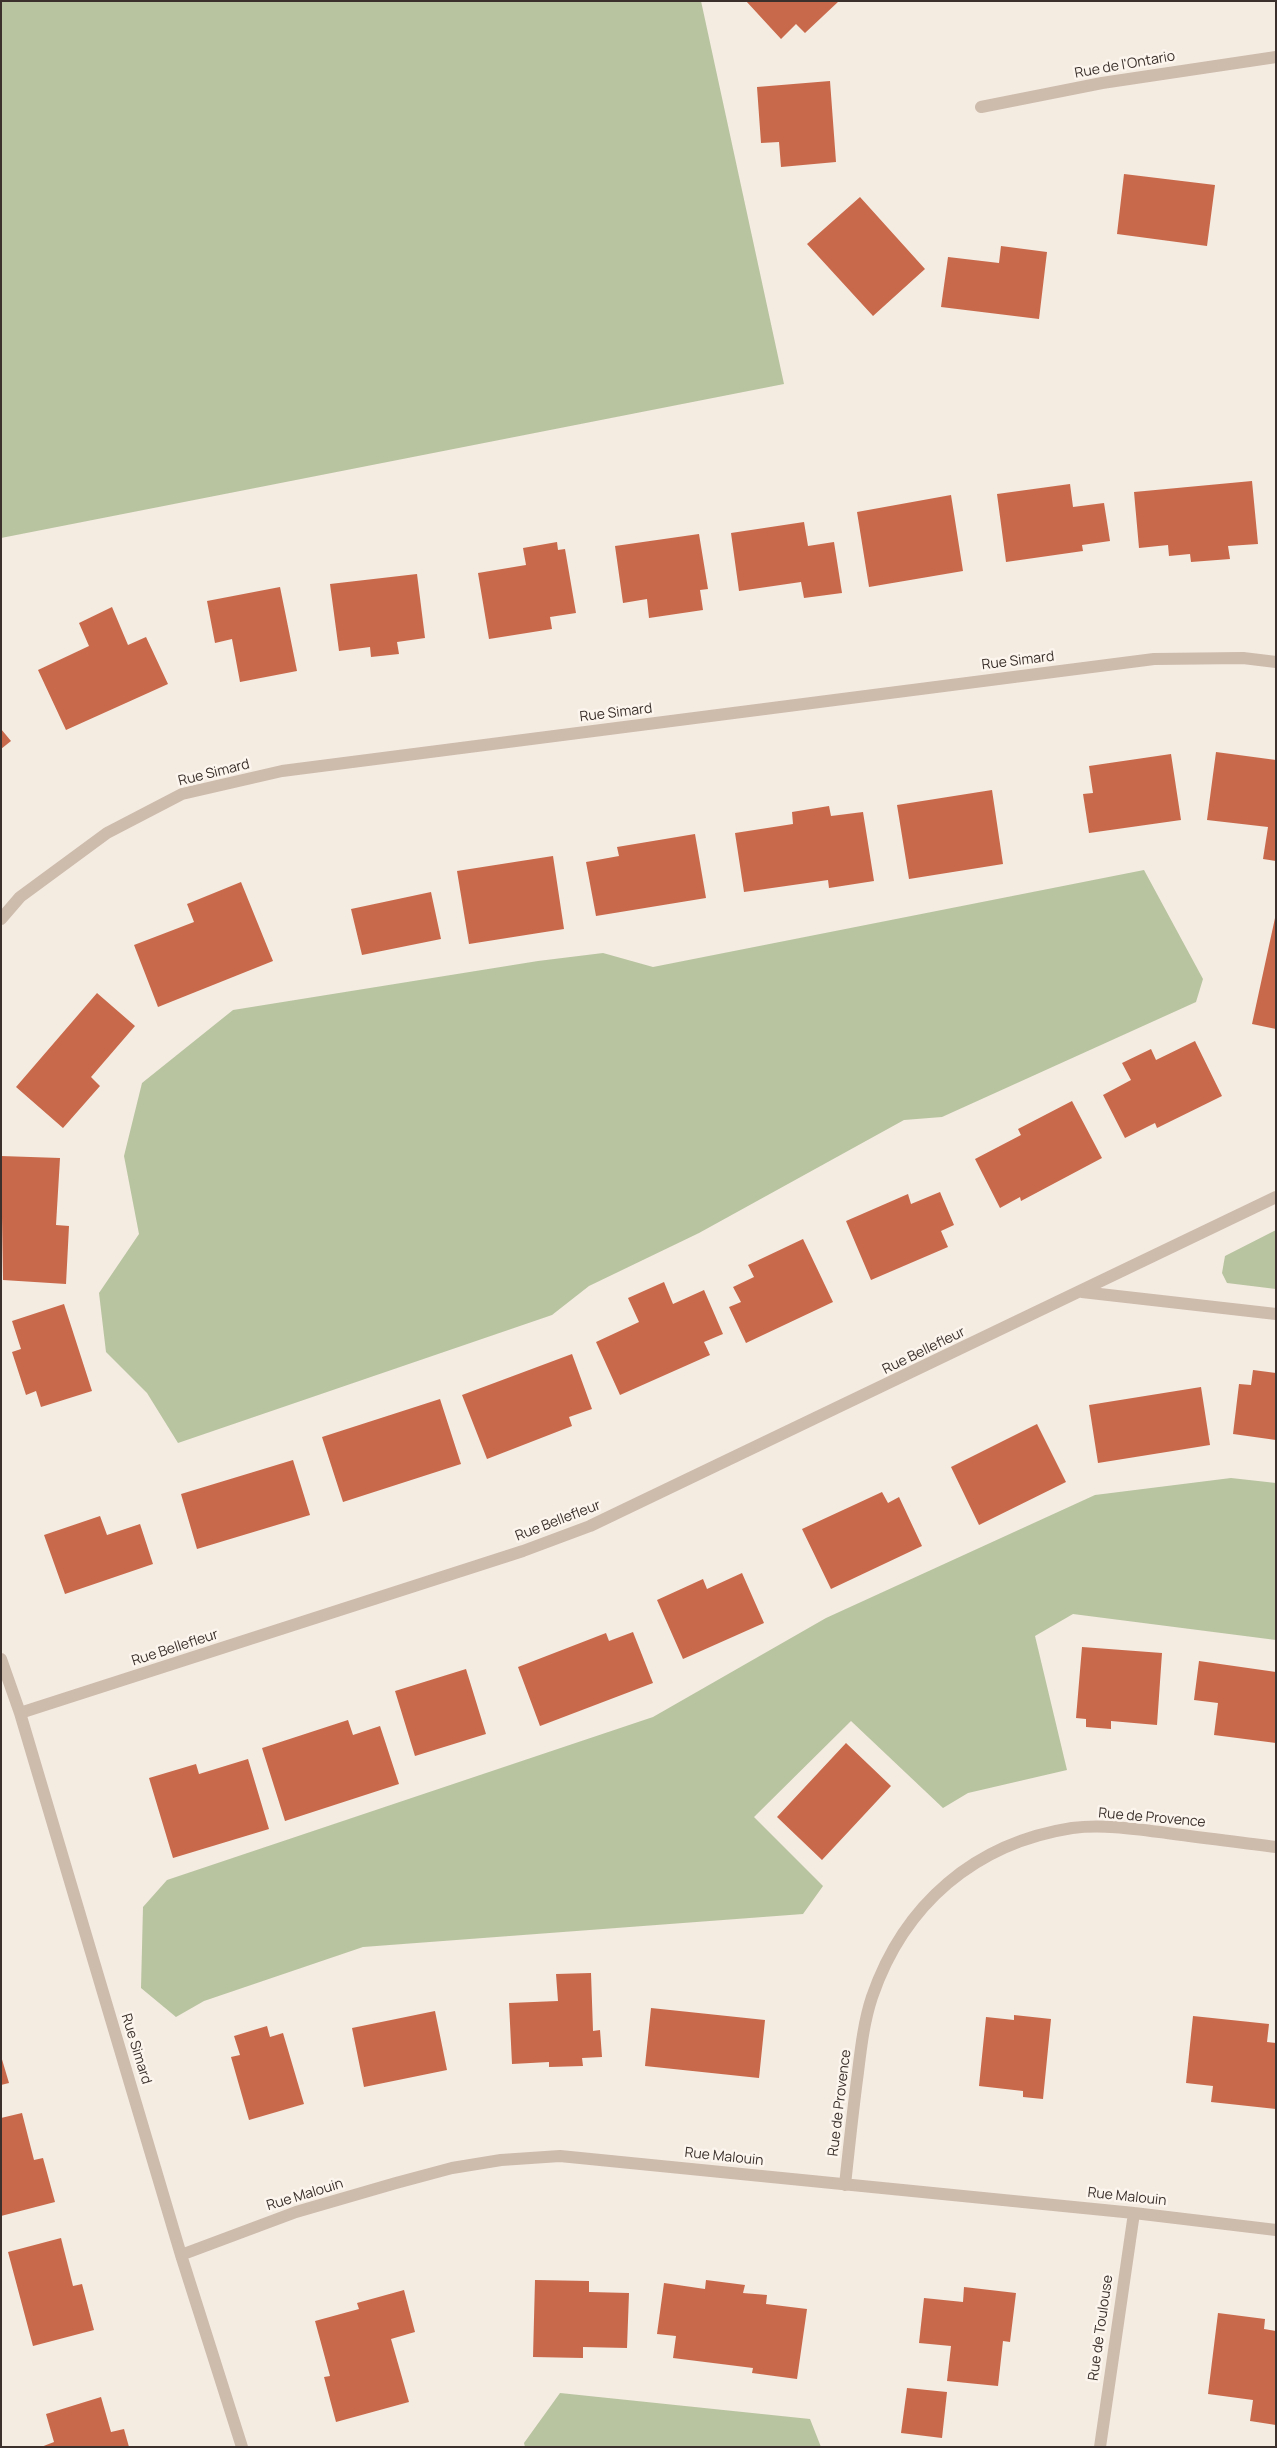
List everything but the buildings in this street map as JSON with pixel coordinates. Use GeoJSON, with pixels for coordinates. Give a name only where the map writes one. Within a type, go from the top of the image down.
{"type":"FeatureCollection","features":[{"type":"Feature","properties":{"kind":"street","name":"Rue de l'Ontario"},"geometry":{"type":"LineString","coordinates":[[981,107],[1102,83],[1276,57]]}},
{"type":"Feature","properties":{"kind":"street","name":"Rue Simard"},"geometry":{"type":"LineString","coordinates":[[1,919],[20,897],[108,834],[182,794],[282,771],[1154,659],[1243,658],[1276,662]]}},
{"type":"Feature","properties":{"kind":"street","name":"Rue Bellefleur"},"geometry":{"type":"LineString","coordinates":[[20,1713],[524,1551],[590,1526],[1276,1198]]}},
{"type":"Feature","properties":{"kind":"street"},"geometry":{"type":"LineString","coordinates":[[1082,1292],[1276,1314]]}},
{"type":"Feature","properties":{"kind":"street","name":"Rue Simard"},"geometry":{"type":"LineString","coordinates":[[1,1659],[20,1713],[181,2255],[242,2447]]}},
{"type":"Feature","properties":{"kind":"street","name":"Rue de Provence"},"geometry":{"type":"LineString","coordinates":[[845,2185],[863,2036],[872,1998],[888,1958],[916,1916],[944,1884],[982,1857],[1022,1840],[1073,1828],[1116,1828],[1276,1846]]}},
{"type":"Feature","properties":{"kind":"street","name":"Rue Malouin"},"geometry":{"type":"LineString","coordinates":[[181,2255],[296,2212],[452,2168],[500,2160],[560,2156],[1134,2213],[1276,2230]]}},
{"type":"Feature","properties":{"kind":"street","name":"Rue de Toulouse"},"geometry":{"type":"LineString","coordinates":[[1100,2447],[1134,2213]]}},
{"type":"Feature","properties":{"kind":"green space"},"geometry":{"type":"Polygon","coordinates":[[[1,1],[701,1],[784,384],[1,538],[1,1]]]}},
{"type":"Feature","properties":{"kind":"green space"},"geometry":{"type":"Polygon","coordinates":[[[1144,870],[1203,979],[1196,1002],[942,1117],[904,1120],[699,1233],[589,1286],[552,1315],[178,1443],[147,1393],[106,1352],[99,1293],[139,1234],[124,1156],[142,1083],[233,1010],[538,961],[603,953],[653,967],[1144,870]]]}},
{"type":"Feature","properties":{"kind":"green space"},"geometry":{"type":"Polygon","coordinates":[[[1276,1230],[1276,1289],[1227,1283],[1222,1273],[1225,1256],[1276,1230]]]}},
{"type":"Feature","properties":{"kind":"green space"},"geometry":{"type":"Polygon","coordinates":[[[1231,1478],[1276,1483],[1276,1640],[1073,1614],[1035,1636],[1067,1770],[968,1793],[943,1808],[851,1721],[754,1817],[823,1886],[803,1914],[363,1947],[204,2001],[176,2017],[141,1988],[143,1907],[167,1880],[653,1717],[826,1618],[1095,1495],[1231,1478]]]}},
{"type":"Feature","properties":{"kind":"green space"},"geometry":{"type":"Polygon","coordinates":[[[560,2393],[810,2419],[821,2447],[525,2447],[524,2443],[560,2393]]]}}]}
